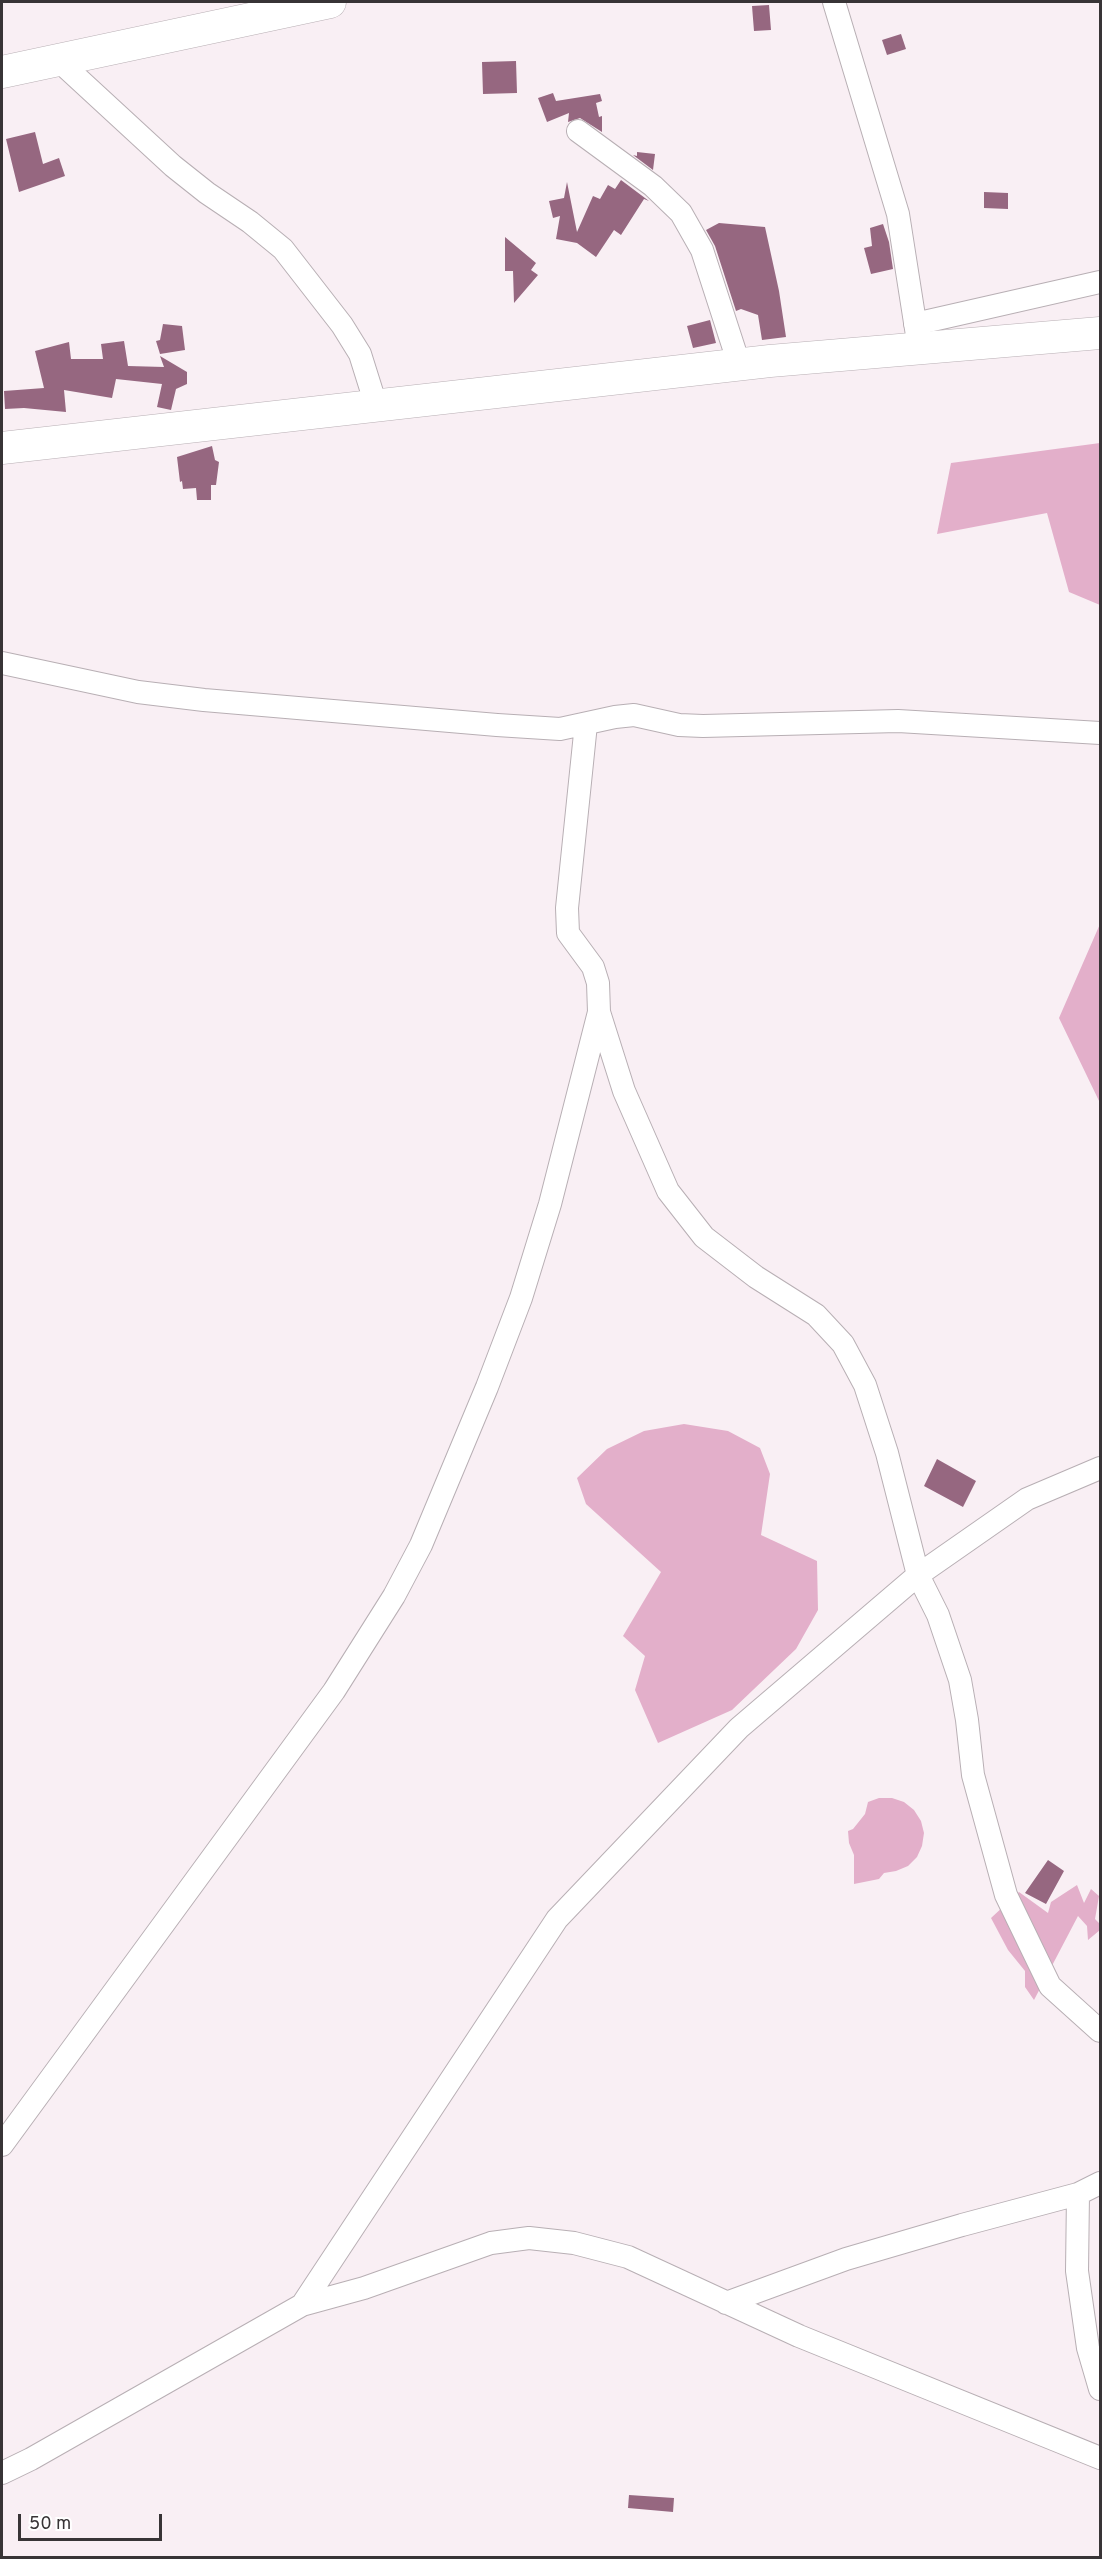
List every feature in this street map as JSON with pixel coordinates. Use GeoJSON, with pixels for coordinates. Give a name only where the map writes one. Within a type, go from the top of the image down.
{"type":"FeatureCollection","features":[{"type":"Feature","properties":{"kind":"street"},"geometry":{"type":"LineString","coordinates":[[2,72],[330,2]]}},
{"type":"Feature","properties":{"kind":"street"},"geometry":{"type":"LineString","coordinates":[[834,2],[898,214],[917,336]]}},
{"type":"Feature","properties":{"kind":"street"},"geometry":{"type":"LineString","coordinates":[[58,60],[173,166],[207,194],[250,222],[283,249],[342,325],[360,354],[376,405]]}},
{"type":"Feature","properties":{"kind":"street"},"geometry":{"type":"LineString","coordinates":[[578,131],[653,186],[681,213],[702,250],[740,364]]}},
{"type":"Feature","properties":{"kind":"street"},"geometry":{"type":"LineString","coordinates":[[2,448],[740,364],[917,336],[1101,282]]}},
{"type":"Feature","properties":{"kind":"street"},"geometry":{"type":"LineString","coordinates":[[917,336],[1101,333]]}},
{"type":"Feature","properties":{"kind":"street"},"geometry":{"type":"LineString","coordinates":[[2,663],[98,685],[204,700],[560,729],[615,717],[634,716],[679,725],[898,721],[1101,733]]}},
{"type":"Feature","properties":{"kind":"street"},"geometry":{"type":"LineString","coordinates":[[586,723],[567,908],[568,933],[593,967],[598,983],[599,1012],[624,1091],[668,1191],[704,1237],[756,1277],[816,1315],[843,1344],[865,1385],[890,1463],[918,1575],[938,1615],[960,1680],[973,1775],[1006,1895],[1050,1986],[1101,2031]]}},
{"type":"Feature","properties":{"kind":"street"},"geometry":{"type":"LineString","coordinates":[[2,2145],[334,1691],[394,1596],[421,1545],[487,1388],[521,1298],[550,1204],[599,1012]]}},
{"type":"Feature","properties":{"kind":"street"},"geometry":{"type":"LineString","coordinates":[[302,2305],[557,1919],[739,1728],[918,1575],[1027,1499],[1101,1468]]}},
{"type":"Feature","properties":{"kind":"street"},"geometry":{"type":"LineString","coordinates":[[726,2303],[846,2259],[1078,2194],[1101,2183]]}},
{"type":"Feature","properties":{"kind":"street"},"geometry":{"type":"LineString","coordinates":[[1078,2194],[1077,2271],[1088,2348],[1101,2389]]}},
{"type":"Feature","properties":{"kind":"street"},"geometry":{"type":"LineString","coordinates":[[2,2473],[31,2459],[302,2305],[385,2282],[492,2243],[529,2238],[574,2243],[628,2257],[810,2340],[1101,2458]]}},
{"type":"Feature","properties":{"kind":"shaded area"},"geometry":{"type":"Polygon","coordinates":[[[1100,443],[1100,605],[1069,592],[1047,513],[937,534],[951,463],[1100,443]]]}},
{"type":"Feature","properties":{"kind":"shaded area"},"geometry":{"type":"Polygon","coordinates":[[[1100,924],[1100,1103],[1059,1018],[1100,924]]]}},
{"type":"Feature","properties":{"kind":"shaded area"},"geometry":{"type":"Polygon","coordinates":[[[684,1424],[728,1431],[760,1448],[770,1474],[761,1535],[817,1561],[818,1610],[796,1649],[732,1710],[658,1743],[635,1690],[645,1656],[623,1636],[661,1572],[586,1504],[577,1478],[607,1449],[644,1431],[684,1424]]]}},
{"type":"Feature","properties":{"kind":"shaded area"},"geometry":{"type":"Polygon","coordinates":[[[879,1798],[892,1798],[904,1802],[914,1810],[921,1821],[924,1833],[922,1846],[917,1857],[908,1866],[884,1873],[879,1879],[854,1884],[854,1855],[849,1843],[848,1831],[853,1829],[865,1814],[868,1802],[879,1798]]]}},
{"type":"Feature","properties":{"kind":"shaded area"},"geometry":{"type":"Polygon","coordinates":[[[1077,1885],[1084,1903],[1091,1889],[1099,1896],[1095,1919],[1100,1924],[1100,1930],[1088,1940],[1087,1926],[1078,1916],[1034,2000],[1025,1987],[1025,1971],[1008,1950],[991,1918],[1019,1892],[1048,1913],[1051,1902],[1077,1885]]]}},
{"type":"Feature","properties":{"kind":"building"},"geometry":{"type":"Polygon","coordinates":[[[769,5],[771,30],[754,31],[752,6],[769,5]]]}},
{"type":"Feature","properties":{"kind":"building"},"geometry":{"type":"Polygon","coordinates":[[[901,34],[906,49],[887,55],[882,40],[901,34]]]}},
{"type":"Feature","properties":{"kind":"building"},"geometry":{"type":"Polygon","coordinates":[[[516,61],[517,93],[483,94],[482,62],[516,61]]]}},
{"type":"Feature","properties":{"kind":"building"},"geometry":{"type":"Polygon","coordinates":[[[553,93],[556,101],[600,94],[602,101],[596,103],[599,117],[602,116],[602,132],[580,118],[568,122],[569,113],[547,122],[538,98],[553,93]]]}},
{"type":"Feature","properties":{"kind":"building"},"geometry":{"type":"Polygon","coordinates":[[[35,132],[43,164],[59,158],[65,176],[19,192],[6,139],[35,132]]]}},
{"type":"Feature","properties":{"kind":"building"},"geometry":{"type":"Polygon","coordinates":[[[637,152],[655,154],[653,170],[633,155],[637,156],[637,152]]]}},
{"type":"Feature","properties":{"kind":"building"},"geometry":{"type":"Polygon","coordinates":[[[621,180],[649,201],[644,199],[621,235],[614,230],[596,257],[577,243],[556,239],[560,216],[553,218],[549,201],[564,198],[567,182],[577,232],[593,196],[600,199],[608,185],[615,189],[621,180]]]}},
{"type":"Feature","properties":{"kind":"building"},"geometry":{"type":"Polygon","coordinates":[[[984,192],[1008,193],[1008,209],[984,208],[984,192]]]}},
{"type":"Feature","properties":{"kind":"building"},"geometry":{"type":"Polygon","coordinates":[[[719,223],[765,227],[786,337],[762,340],[758,315],[741,309],[736,311],[715,246],[706,230],[719,223]]]}},
{"type":"Feature","properties":{"kind":"building"},"geometry":{"type":"Polygon","coordinates":[[[883,224],[889,242],[893,269],[871,274],[864,248],[872,246],[870,228],[883,224]]]}},
{"type":"Feature","properties":{"kind":"building"},"geometry":{"type":"Polygon","coordinates":[[[505,237],[536,263],[531,270],[538,275],[514,303],[513,271],[505,271],[505,237]]]}},
{"type":"Feature","properties":{"kind":"building"},"geometry":{"type":"Polygon","coordinates":[[[710,320],[716,343],[693,348],[687,326],[710,320]]]}},
{"type":"Feature","properties":{"kind":"building"},"geometry":{"type":"Polygon","coordinates":[[[163,324],[182,326],[185,350],[160,354],[156,341],[160,340],[163,324]]]}},
{"type":"Feature","properties":{"kind":"building"},"geometry":{"type":"Polygon","coordinates":[[[124,341],[128,366],[164,367],[160,356],[187,372],[187,384],[176,389],[171,410],[157,407],[162,384],[116,379],[112,398],[64,390],[66,412],[24,408],[5,409],[4,391],[44,388],[35,351],[69,342],[71,359],[103,359],[101,344],[124,341]]]}},
{"type":"Feature","properties":{"kind":"building"},"geometry":{"type":"Polygon","coordinates":[[[212,446],[215,460],[219,462],[216,485],[211,485],[211,500],[197,500],[196,488],[183,489],[177,457],[212,446]]]}},
{"type":"Feature","properties":{"kind":"building"},"geometry":{"type":"Polygon","coordinates":[[[937,1459],[976,1481],[963,1507],[924,1486],[937,1459]]]}},
{"type":"Feature","properties":{"kind":"building"},"geometry":{"type":"Polygon","coordinates":[[[1048,1860],[1064,1871],[1046,1904],[1025,1893],[1048,1860]]]}},
{"type":"Feature","properties":{"kind":"building"},"geometry":{"type":"Polygon","coordinates":[[[629,2495],[674,2498],[673,2512],[628,2508],[629,2495]]]}}]}
